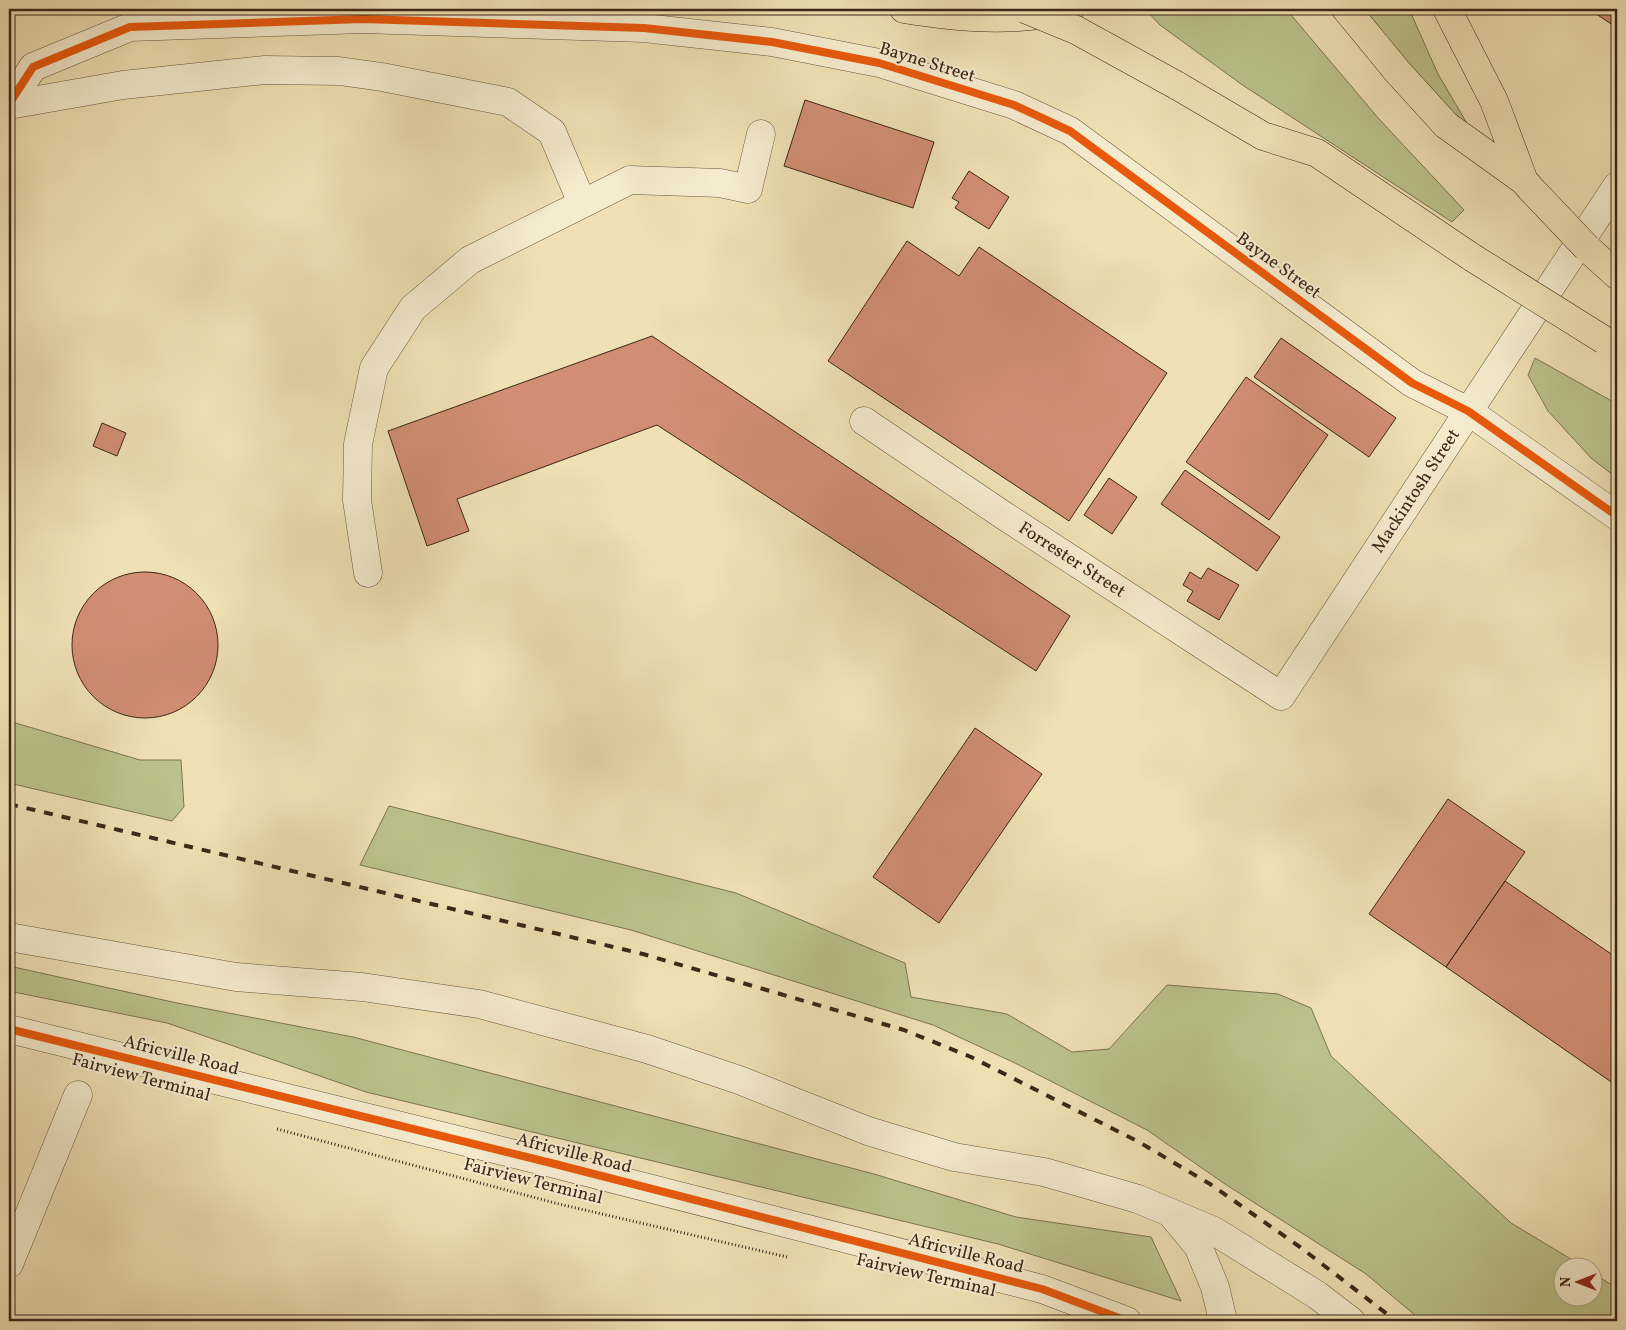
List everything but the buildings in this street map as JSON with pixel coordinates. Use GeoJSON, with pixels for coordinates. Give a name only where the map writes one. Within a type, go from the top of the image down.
{"type":"FeatureCollection","features":[{"type":"Feature","properties":{"kind":"highway"},"geometry":{"type":"LineString","coordinates":[[904,9],[966,17],[1014,18],[1070,9]]}},
{"type":"Feature","properties":{"kind":"highway"},"geometry":{"type":"LineString","coordinates":[[1025,9],[1076,30],[1263,136],[1317,153],[1473,258],[1610,345]]}},
{"type":"Feature","properties":{"kind":"highway"},"geometry":{"type":"LineString","coordinates":[[1346,9],[1397,71],[1446,125],[1528,185],[1587,248],[1617,275]]}},
{"type":"Feature","properties":{"kind":"highway"},"geometry":{"type":"LineString","coordinates":[[1447,9],[1494,100],[1528,185]]}},
{"type":"Feature","properties":{"kind":"street","name":"Bayne Street"},"geometry":{"type":"LineString","coordinates":[[9,104],[33,67],[130,27],[363,19],[644,28],[772,42],[879,63],[1014,105],[1070,131],[1412,383],[1468,411],[1617,516]]}},
{"type":"Feature","properties":{"kind":"street"},"geometry":{"type":"LineString","coordinates":[[9,104],[123,85],[265,70],[339,71],[382,77],[508,102],[552,132],[582,203]]}},
{"type":"Feature","properties":{"kind":"street"},"geometry":{"type":"LineString","coordinates":[[368,573],[358,500],[358,444],[374,368],[413,308],[470,260],[630,180],[720,183],[748,188],[761,134]]}},
{"type":"Feature","properties":{"kind":"street","name":"Mackintosh Street"},"geometry":{"type":"LineString","coordinates":[[1282,696],[1617,186]]}},
{"type":"Feature","properties":{"kind":"street","name":"Forrester Street"},"geometry":{"type":"LineString","coordinates":[[864,421],[1011,521],[1282,696]]}},
{"type":"Feature","properties":{"kind":"street"},"geometry":{"type":"LineString","coordinates":[[9,937],[236,977],[362,987],[479,1004],[647,1049],[739,1080],[868,1130],[954,1156],[1044,1172],[1138,1199],[1214,1231],[1317,1295],[1351,1321]]}},
{"type":"Feature","properties":{"kind":"street","name":"Africville Road"},"geometry":{"type":"LineString","coordinates":[[9,1029],[561,1166],[1042,1290],[1127,1321]]}},
{"type":"Feature","properties":{"kind":"street"},"geometry":{"type":"LineString","coordinates":[[9,1264],[78,1095]]}},
{"type":"Feature","properties":{"kind":"street"},"geometry":{"type":"LineString","coordinates":[[1170,1212],[1198,1246],[1215,1287],[1223,1321]]}},
{"type":"Feature","properties":{"kind":"green space"},"geometry":{"type":"Polygon","coordinates":[[[1145,9],[1286,9],[1379,119],[1464,210],[1452,222],[1241,84],[1160,25],[1145,9]]]}},
{"type":"Feature","properties":{"kind":"green space"},"geometry":{"type":"Polygon","coordinates":[[[1349,9],[1409,9],[1438,74],[1475,137],[1349,9]]]}},
{"type":"Feature","properties":{"kind":"green space"},"geometry":{"type":"Polygon","coordinates":[[[1535,358],[1617,404],[1617,478],[1591,458],[1548,411],[1528,375],[1535,358]]]}},
{"type":"Feature","properties":{"kind":"green space"},"geometry":{"type":"Polygon","coordinates":[[[9,721],[140,760],[181,760],[184,807],[172,821],[9,783],[9,721]]]}},
{"type":"Feature","properties":{"kind":"green space"},"geometry":{"type":"Polygon","coordinates":[[[389,806],[736,893],[905,963],[911,997],[1007,1014],[1072,1052],[1109,1049],[1167,985],[1278,994],[1311,1008],[1331,1056],[1511,1223],[1569,1258],[1554,1258],[1554,1308],[1604,1308],[1604,1280],[1617,1288],[1617,1321],[1422,1321],[1366,1274],[1225,1184],[1147,1130],[1015,1063],[933,1025],[631,930],[360,865],[389,806]]]}},
{"type":"Feature","properties":{"kind":"green space"},"geometry":{"type":"Polygon","coordinates":[[[9,966],[177,1003],[353,1037],[874,1174],[1016,1217],[1151,1237],[1181,1301],[998,1244],[366,1092],[167,1023],[9,991],[9,966]]]}},
{"type":"Feature","properties":{"kind":"railway"},"geometry":{"type":"LineString","coordinates":[[9,804],[643,954],[904,1030],[971,1057],[1139,1142],[1210,1184],[1300,1247],[1396,1321]]}},
{"type":"Feature","properties":{"kind":"cycle path"},"geometry":{"type":"LineString","coordinates":[[9,104],[33,67],[130,27],[363,19],[644,28],[772,42],[879,63],[1014,105],[1070,131],[1412,383],[1468,411],[1617,516]]}},
{"type":"Feature","properties":{"kind":"cycle path","name":"Fairview Terminal"},"geometry":{"type":"LineString","coordinates":[[9,1029],[551,1163],[1042,1289],[1127,1321]]}}]}
